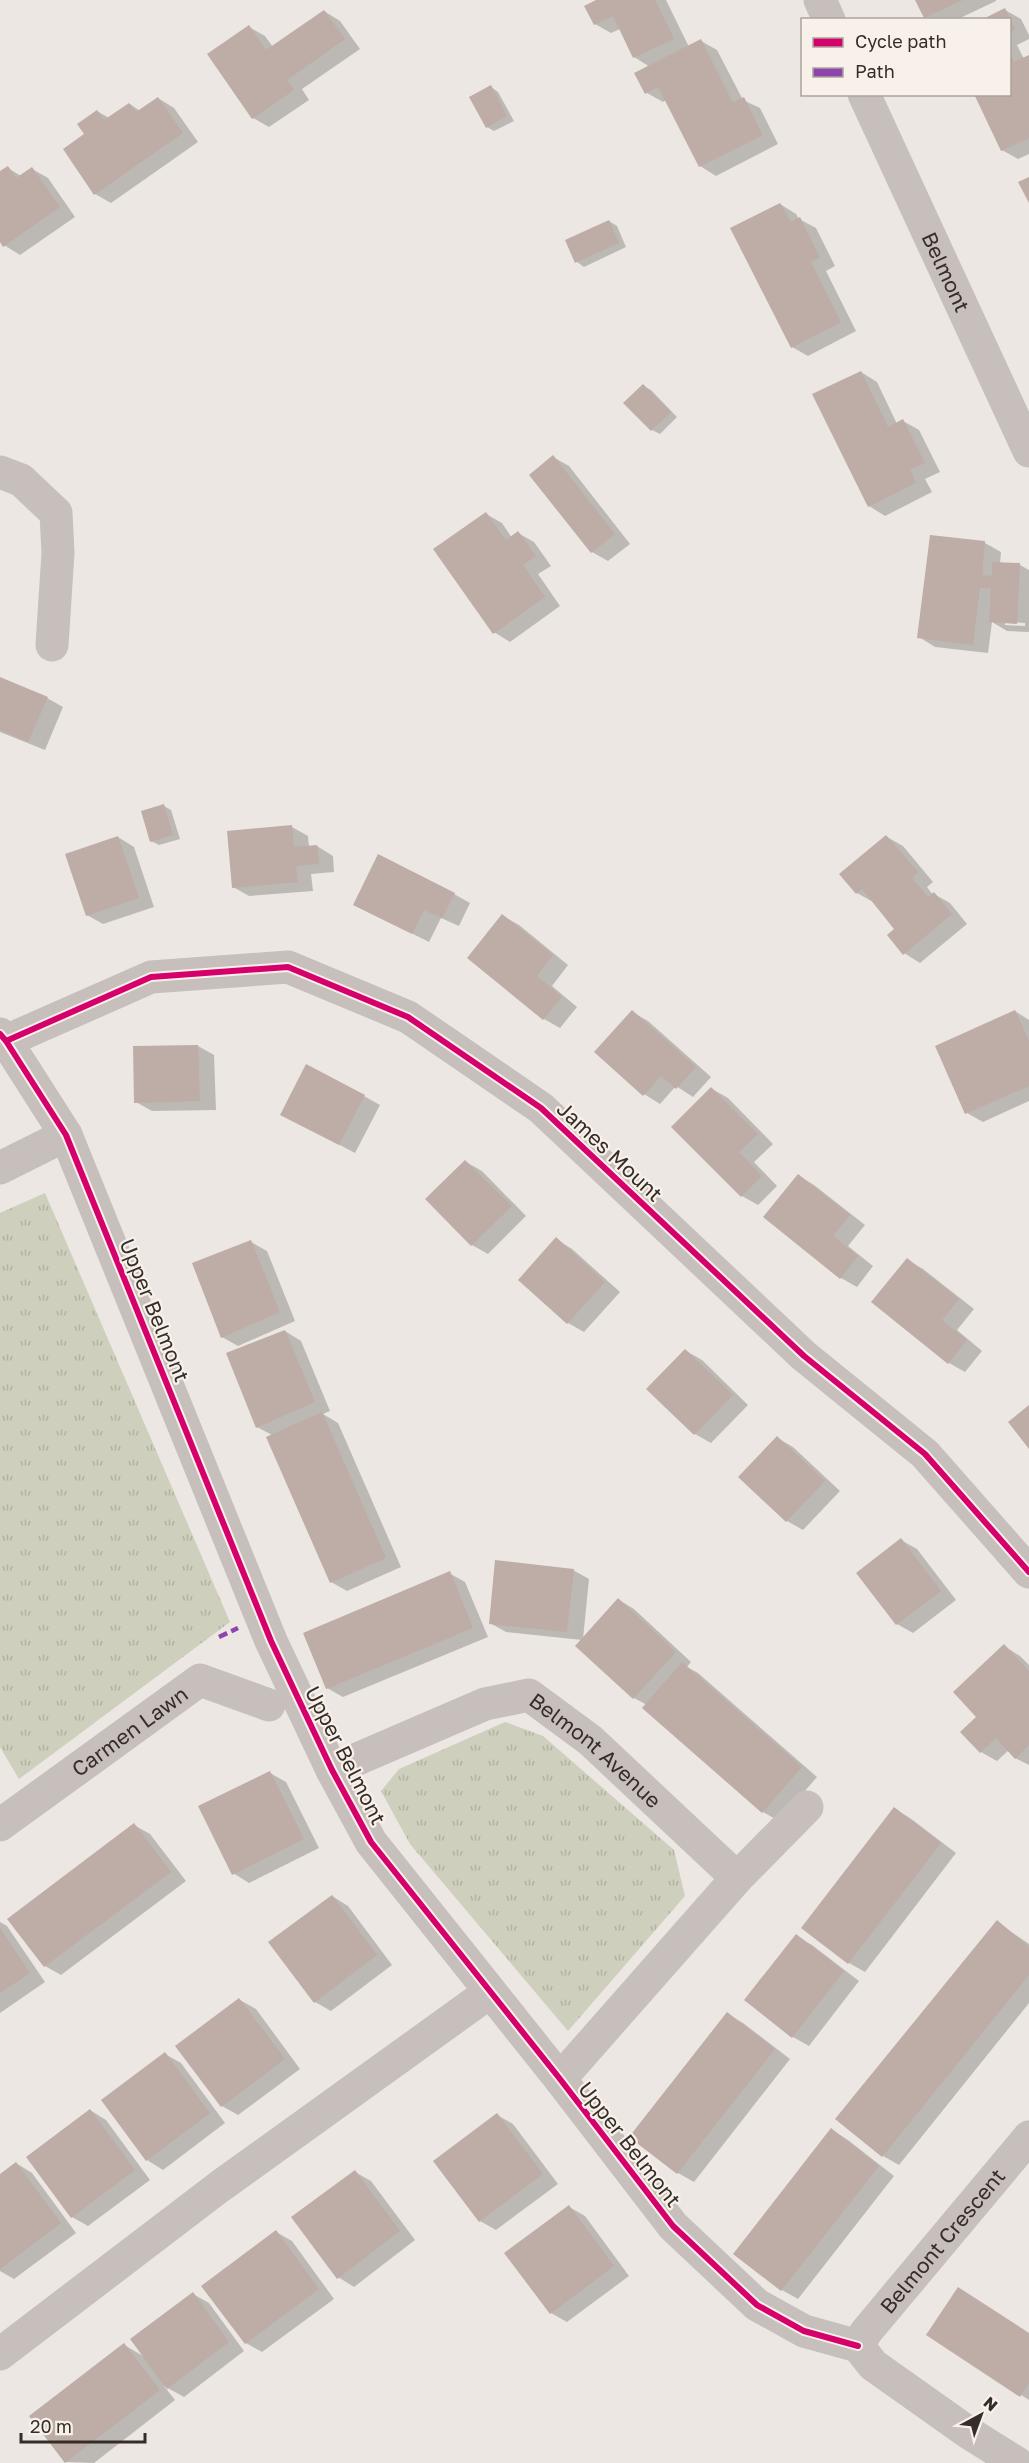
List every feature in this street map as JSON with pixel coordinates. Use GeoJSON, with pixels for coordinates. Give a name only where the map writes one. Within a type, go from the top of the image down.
{"type":"FeatureCollection","features":[{"type":"Feature","properties":{"kind":"street"},"geometry":{"type":"LineString","coordinates":[[820,0],[829,18]]}},
{"type":"Feature","properties":{"kind":"street","name":"Belmont"},"geometry":{"type":"LineString","coordinates":[[865,96],[1029,451]]}},
{"type":"Feature","properties":{"kind":"street"},"geometry":{"type":"LineString","coordinates":[[0,472],[21,480],[56,513],[58,553],[52,645]]}},
{"type":"Feature","properties":{"kind":"street","name":"James Mount"},"geometry":{"type":"LineString","coordinates":[[3,1037],[151,977],[288,967],[408,1017],[541,1108],[804,1356],[925,1454],[1029,1572]]}},
{"type":"Feature","properties":{"kind":"street","name":"Upper Belmont"},"geometry":{"type":"LineString","coordinates":[[3,1037],[66,1135],[271,1641],[332,1770],[371,1842],[560,2079],[673,2226],[757,2305],[804,2331],[858,2346]]}},
{"type":"Feature","properties":{"kind":"street"},"geometry":{"type":"LineString","coordinates":[[0,1168],[66,1135]]}},
{"type":"Feature","properties":{"kind":"street","name":"Carmen Lawn"},"geometry":{"type":"LineString","coordinates":[[0,1824],[200,1680],[269,1706]]}},
{"type":"Feature","properties":{"kind":"street","name":"Belmont Avenue"},"geometry":{"type":"LineString","coordinates":[[332,1770],[485,1704],[529,1695],[590,1740],[737,1878]]}},
{"type":"Feature","properties":{"kind":"street"},"geometry":{"type":"LineString","coordinates":[[560,2079],[737,1878],[807,1807]]}},
{"type":"Feature","properties":{"kind":"street"},"geometry":{"type":"LineString","coordinates":[[0,2354],[219,2187],[490,1992]]}},
{"type":"Feature","properties":{"kind":"street","name":"Belmont Crescent"},"geometry":{"type":"LineString","coordinates":[[858,2346],[866,2332],[1029,2137]]}},
{"type":"Feature","properties":{"kind":"street"},"geometry":{"type":"LineString","coordinates":[[858,2346],[873,2365],[969,2433],[1017,2463]]}},
{"type":"Feature","properties":{"kind":"green space"},"geometry":{"type":"Polygon","coordinates":[[[45,1193],[230,1622],[19,1779],[0,1747],[0,1213],[45,1193]]]}},
{"type":"Feature","properties":{"kind":"green space"},"geometry":{"type":"Polygon","coordinates":[[[505,1722],[543,1736],[674,1850],[685,1896],[568,2031],[410,1844],[381,1791],[399,1769],[505,1722]]]}},
{"type":"Feature","properties":{"kind":"building"},"geometry":{"type":"Polygon","coordinates":[[[596,0],[655,0],[674,39],[633,58],[613,16],[594,25],[584,6],[596,0]]]}},
{"type":"Feature","properties":{"kind":"building"},"geometry":{"type":"Polygon","coordinates":[[[915,0],[963,0],[924,18],[915,0]]]}},
{"type":"Feature","properties":{"kind":"building"},"geometry":{"type":"Polygon","coordinates":[[[1005,8],[1010,18],[985,18],[1005,8]]]}},
{"type":"Feature","properties":{"kind":"building"},"geometry":{"type":"Polygon","coordinates":[[[324,10],[345,39],[287,80],[294,90],[252,119],[207,54],[249,25],[266,50],[324,10]]]}},
{"type":"Feature","properties":{"kind":"building"},"geometry":{"type":"Polygon","coordinates":[[[701,39],[733,103],[744,97],[763,135],[699,167],[658,87],[645,94],[634,73],[701,39]]]}},
{"type":"Feature","properties":{"kind":"building"},"geometry":{"type":"Polygon","coordinates":[[[1011,54],[1014,62],[1029,55],[1029,138],[1001,151],[975,96],[1011,96],[1011,54]]]}},
{"type":"Feature","properties":{"kind":"building"},"geometry":{"type":"Polygon","coordinates":[[[491,85],[507,116],[486,128],[469,97],[491,85]]]}},
{"type":"Feature","properties":{"kind":"building"},"geometry":{"type":"Polygon","coordinates":[[[158,97],[183,133],[94,195],[63,149],[84,134],[77,124],[97,110],[104,120],[129,103],[136,112],[158,97]]]}},
{"type":"Feature","properties":{"kind":"building"},"geometry":{"type":"Polygon","coordinates":[[[8,166],[16,178],[32,167],[60,207],[3,247],[0,242],[0,171],[8,166]]]}},
{"type":"Feature","properties":{"kind":"building"},"geometry":{"type":"Polygon","coordinates":[[[1029,177],[1029,203],[1018,182],[1029,177]]]}},
{"type":"Feature","properties":{"kind":"building"},"geometry":{"type":"Polygon","coordinates":[[[780,203],[791,222],[800,217],[820,257],[811,262],[841,322],[791,348],[730,228],[780,203]]]}},
{"type":"Feature","properties":{"kind":"building"},"geometry":{"type":"Polygon","coordinates":[[[609,220],[619,243],[575,263],[565,240],[609,220]]]}},
{"type":"Feature","properties":{"kind":"building"},"geometry":{"type":"Polygon","coordinates":[[[861,371],[888,427],[903,419],[925,463],[910,470],[916,483],[868,507],[812,394],[861,371]]]}},
{"type":"Feature","properties":{"kind":"building"},"geometry":{"type":"Polygon","coordinates":[[[643,384],[671,412],[651,431],[623,403],[643,384]]]}},
{"type":"Feature","properties":{"kind":"building"},"geometry":{"type":"Polygon","coordinates":[[[553,455],[615,534],[591,553],[529,475],[553,455]]]}},
{"type":"Feature","properties":{"kind":"building"},"geometry":{"type":"Polygon","coordinates":[[[486,512],[506,540],[518,531],[536,556],[523,565],[545,597],[493,634],[433,549],[486,512]]]}},
{"type":"Feature","properties":{"kind":"building"},"geometry":{"type":"Polygon","coordinates":[[[930,535],[985,541],[982,575],[992,576],[992,562],[1020,563],[1017,624],[989,622],[991,588],[980,588],[973,645],[917,638],[930,535]]]}},
{"type":"Feature","properties":{"kind":"building"},"geometry":{"type":"Polygon","coordinates":[[[0,677],[48,697],[28,742],[0,730],[0,677]]]}},
{"type":"Feature","properties":{"kind":"building"},"geometry":{"type":"Polygon","coordinates":[[[164,804],[173,835],[150,842],[141,811],[164,804]]]}},
{"type":"Feature","properties":{"kind":"building"},"geometry":{"type":"Polygon","coordinates":[[[292,825],[294,847],[317,845],[319,864],[296,866],[298,882],[232,888],[227,831],[292,825]]]}},
{"type":"Feature","properties":{"kind":"building"},"geometry":{"type":"Polygon","coordinates":[[[886,835],[918,872],[912,878],[928,897],[934,892],[952,914],[903,955],[887,935],[894,929],[862,889],[856,894],[839,874],[886,835]]]}},
{"type":"Feature","properties":{"kind":"building"},"geometry":{"type":"Polygon","coordinates":[[[118,836],[139,898],[86,916],[65,854],[118,836]]]}},
{"type":"Feature","properties":{"kind":"building"},"geometry":{"type":"Polygon","coordinates":[[[378,854],[455,893],[442,918],[424,910],[412,934],[353,905],[378,854]]]}},
{"type":"Feature","properties":{"kind":"building"},"geometry":{"type":"Polygon","coordinates":[[[502,914],[553,955],[537,976],[562,997],[543,1020],[467,958],[502,914]]]}},
{"type":"Feature","properties":{"kind":"building"},"geometry":{"type":"Polygon","coordinates":[[[632,1010],[696,1067],[676,1089],[661,1076],[643,1096],[594,1052],[632,1010]]]}},
{"type":"Feature","properties":{"kind":"building"},"geometry":{"type":"Polygon","coordinates":[[[1015,1010],[1029,1041],[1029,1086],[965,1114],[935,1046],[1015,1010]]]}},
{"type":"Feature","properties":{"kind":"building"},"geometry":{"type":"Polygon","coordinates":[[[198,1045],[200,1101],[134,1103],[133,1046],[198,1045]]]}},
{"type":"Feature","properties":{"kind":"building"},"geometry":{"type":"Polygon","coordinates":[[[306,1064],[365,1095],[339,1145],[280,1115],[306,1064]]]}},
{"type":"Feature","properties":{"kind":"building"},"geometry":{"type":"Polygon","coordinates":[[[711,1087],[758,1134],[739,1152],[762,1176],[741,1197],[671,1127],[711,1087]]]}},
{"type":"Feature","properties":{"kind":"building"},"geometry":{"type":"Polygon","coordinates":[[[465,1160],[512,1206],[471,1246],[425,1199],[465,1160]]]}},
{"type":"Feature","properties":{"kind":"building"},"geometry":{"type":"Polygon","coordinates":[[[798,1174],[850,1215],[833,1236],[858,1256],[840,1279],[763,1217],[798,1174]]]}},
{"type":"Feature","properties":{"kind":"building"},"geometry":{"type":"Polygon","coordinates":[[[556,1237],[605,1282],[567,1324],[518,1280],[556,1237]]]}},
{"type":"Feature","properties":{"kind":"building"},"geometry":{"type":"Polygon","coordinates":[[[251,1240],[280,1312],[221,1338],[192,1263],[251,1240]]]}},
{"type":"Feature","properties":{"kind":"building"},"geometry":{"type":"Polygon","coordinates":[[[907,1258],[959,1299],[942,1320],[967,1340],[948,1364],[871,1302],[907,1258]]]}},
{"type":"Feature","properties":{"kind":"building"},"geometry":{"type":"Polygon","coordinates":[[[285,1330],[315,1402],[256,1428],[226,1353],[285,1330]]]}},
{"type":"Feature","properties":{"kind":"building"},"geometry":{"type":"Polygon","coordinates":[[[685,1349],[733,1395],[694,1435],[646,1389],[685,1349]]]}},
{"type":"Feature","properties":{"kind":"building"},"geometry":{"type":"Polygon","coordinates":[[[1029,1405],[1029,1449],[1008,1422],[1029,1405]]]}},
{"type":"Feature","properties":{"kind":"building"},"geometry":{"type":"Polygon","coordinates":[[[322,1412],[386,1558],[330,1583],[266,1437],[322,1412]]]}},
{"type":"Feature","properties":{"kind":"building"},"geometry":{"type":"Polygon","coordinates":[[[777,1436],[825,1481],[786,1522],[738,1477],[777,1436]]]}},
{"type":"Feature","properties":{"kind":"building"},"geometry":{"type":"Polygon","coordinates":[[[901,1538],[941,1591],[896,1625],[856,1573],[901,1538]]]}},
{"type":"Feature","properties":{"kind":"building"},"geometry":{"type":"Polygon","coordinates":[[[495,1560],[574,1569],[567,1632],[489,1624],[495,1560]]]}},
{"type":"Feature","properties":{"kind":"building"},"geometry":{"type":"Polygon","coordinates":[[[450,1571],[473,1628],[326,1689],[303,1633],[450,1571]]]}},
{"type":"Feature","properties":{"kind":"building"},"geometry":{"type":"Polygon","coordinates":[[[618,1598],[676,1652],[633,1699],[575,1646],[618,1598]]]}},
{"type":"Feature","properties":{"kind":"building"},"geometry":{"type":"Polygon","coordinates":[[[1004,1644],[1029,1671],[1029,1745],[1015,1759],[996,1738],[980,1753],[960,1732],[976,1717],[953,1692],[1004,1644]]]}},
{"type":"Feature","properties":{"kind":"building"},"geometry":{"type":"Polygon","coordinates":[[[682,1662],[802,1767],[762,1813],[642,1708],[682,1662]]]}},
{"type":"Feature","properties":{"kind":"building"},"geometry":{"type":"Polygon","coordinates":[[[270,1771],[304,1839],[232,1875],[198,1806],[270,1771]]]}},
{"type":"Feature","properties":{"kind":"building"},"geometry":{"type":"Polygon","coordinates":[[[894,1807],[941,1843],[848,1964],[801,1928],[894,1807]]]}},
{"type":"Feature","properties":{"kind":"building"},"geometry":{"type":"Polygon","coordinates":[[[134,1823],[171,1872],[44,1967],[7,1919],[134,1823]]]}},
{"type":"Feature","properties":{"kind":"building"},"geometry":{"type":"Polygon","coordinates":[[[332,1895],[377,1955],[314,2003],[268,1942],[332,1895]]]}},
{"type":"Feature","properties":{"kind":"building"},"geometry":{"type":"Polygon","coordinates":[[[997,1920],[1029,1947],[1029,1975],[882,2157],[835,2119],[997,1920]]]}},
{"type":"Feature","properties":{"kind":"building"},"geometry":{"type":"Polygon","coordinates":[[[0,1928],[30,1973],[0,1993],[0,1928]]]}},
{"type":"Feature","properties":{"kind":"building"},"geometry":{"type":"Polygon","coordinates":[[[796,1934],[844,1971],[792,2038],[744,2000],[796,1934]]]}},
{"type":"Feature","properties":{"kind":"building"},"geometry":{"type":"Polygon","coordinates":[[[239,1998],[285,2059],[221,2107],[175,2046],[239,1998]]]}},
{"type":"Feature","properties":{"kind":"building"},"geometry":{"type":"Polygon","coordinates":[[[727,2012],[775,2049],[677,2174],[629,2137],[727,2012]]]}},
{"type":"Feature","properties":{"kind":"building"},"geometry":{"type":"Polygon","coordinates":[[[165,2052],[210,2113],[146,2161],[101,2100],[165,2052]]]}},
{"type":"Feature","properties":{"kind":"building"},"geometry":{"type":"Polygon","coordinates":[[[90,2109],[135,2170],[71,2218],[26,2157],[90,2109]]]}},
{"type":"Feature","properties":{"kind":"building"},"geometry":{"type":"Polygon","coordinates":[[[497,2113],[543,2174],[479,2222],[433,2161],[497,2113]]]}},
{"type":"Feature","properties":{"kind":"building"},"geometry":{"type":"Polygon","coordinates":[[[831,2128],[879,2166],[781,2291],[733,2254],[831,2128]]]}},
{"type":"Feature","properties":{"kind":"building"},"geometry":{"type":"Polygon","coordinates":[[[16,2162],[61,2223],[0,2269],[0,2174],[16,2162]]]}},
{"type":"Feature","properties":{"kind":"building"},"geometry":{"type":"Polygon","coordinates":[[[355,2170],[400,2231],[337,2279],[291,2217],[355,2170]]]}},
{"type":"Feature","properties":{"kind":"building"},"geometry":{"type":"Polygon","coordinates":[[[569,2205],[614,2266],[550,2314],[504,2253],[569,2205]]]}},
{"type":"Feature","properties":{"kind":"building"},"geometry":{"type":"Polygon","coordinates":[[[276,2230],[319,2289],[245,2344],[201,2286],[276,2230]]]}},
{"type":"Feature","properties":{"kind":"building"},"geometry":{"type":"Polygon","coordinates":[[[958,2287],[1029,2333],[1029,2383],[1020,2397],[926,2335],[958,2287]]]}},
{"type":"Feature","properties":{"kind":"building"},"geometry":{"type":"Polygon","coordinates":[[[193,2292],[229,2342],[167,2389],[130,2339],[193,2292]]]}},
{"type":"Feature","properties":{"kind":"building"},"geometry":{"type":"Polygon","coordinates":[[[124,2343],[160,2390],[65,2463],[29,2416],[124,2343]]]}},
{"type":"Feature","properties":{"kind":"marked path"},"geometry":{"type":"LineString","coordinates":[[219,1637],[238,1628]]}},
{"type":"Feature","properties":{"kind":"cycle path"},"geometry":{"type":"LineString","coordinates":[[6,1041],[151,977],[288,967],[408,1017],[541,1108],[804,1356],[925,1454],[1029,1572]]}},
{"type":"Feature","properties":{"kind":"cycle path"},"geometry":{"type":"LineString","coordinates":[[0,1034],[66,1135],[271,1641],[332,1770],[371,1842],[560,2079],[673,2226],[757,2305],[804,2331],[858,2346]]}}]}
